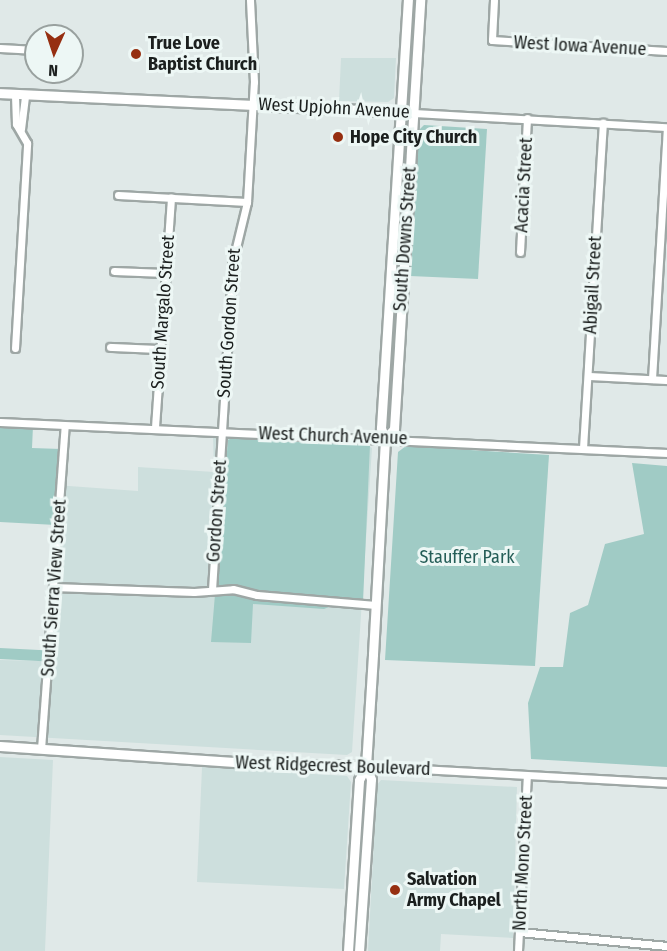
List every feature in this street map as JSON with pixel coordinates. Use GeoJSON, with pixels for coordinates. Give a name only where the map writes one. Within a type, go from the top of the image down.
{"type":"FeatureCollection","features":[{"type":"Feature","properties":{"kind":"main road","name":"South Downs Street"},"geometry":{"type":"LineString","coordinates":[[366,766],[385,439],[381,428],[408,0]]}},
{"type":"Feature","properties":{"kind":"main road","name":"South Downs Street"},"geometry":{"type":"LineString","coordinates":[[385,439],[394,429],[420,0]]}},
{"type":"Feature","properties":{"kind":"main road","name":"West Upjohn Avenue"},"geometry":{"type":"LineString","coordinates":[[0,93],[253,103],[413,113]]}},
{"type":"Feature","properties":{"kind":"main road","name":"West Ridgecrest Boulevard"},"geometry":{"type":"LineString","coordinates":[[0,746],[308,766],[366,766]]}},
{"type":"Feature","properties":{"kind":"main road"},"geometry":{"type":"LineString","coordinates":[[348,951],[359,780],[366,766]]}},
{"type":"Feature","properties":{"kind":"main road"},"geometry":{"type":"LineString","coordinates":[[359,951],[371,779],[366,766]]}},
{"type":"Feature","properties":{"kind":"street","name":"South Gordon Street"},"geometry":{"type":"LineString","coordinates":[[222,432],[235,240],[246,201],[253,103],[250,0]]}},
{"type":"Feature","properties":{"kind":"street","name":"West Iowa Avenue"},"geometry":{"type":"LineString","coordinates":[[494,0],[492,40],[667,51]]}},
{"type":"Feature","properties":{"kind":"street"},"geometry":{"type":"LineString","coordinates":[[0,48],[24,49]]}},
{"type":"Feature","properties":{"kind":"street"},"geometry":{"type":"LineString","coordinates":[[15,348],[27,143],[21,129],[20,94]]}},
{"type":"Feature","properties":{"kind":"street","name":"West Upjohn Avenue"},"geometry":{"type":"LineString","coordinates":[[413,113],[667,128]]}},
{"type":"Feature","properties":{"kind":"street","name":"Acacia Street"},"geometry":{"type":"LineString","coordinates":[[520,252],[527,118]]}},
{"type":"Feature","properties":{"kind":"street","name":"Abigail Street"},"geometry":{"type":"LineString","coordinates":[[583,448],[603,123]]}},
{"type":"Feature","properties":{"kind":"street"},"geometry":{"type":"LineString","coordinates":[[652,379],[667,128]]}},
{"type":"Feature","properties":{"kind":"street"},"geometry":{"type":"LineString","coordinates":[[118,195],[246,201]]}},
{"type":"Feature","properties":{"kind":"street","name":"South Margalo Street"},"geometry":{"type":"LineString","coordinates":[[155,427],[171,198]]}},
{"type":"Feature","properties":{"kind":"street"},"geometry":{"type":"LineString","coordinates":[[114,271],[165,273]]}},
{"type":"Feature","properties":{"kind":"street"},"geometry":{"type":"LineString","coordinates":[[110,347],[160,349]]}},
{"type":"Feature","properties":{"kind":"street"},"geometry":{"type":"LineString","coordinates":[[588,376],[667,380]]}},
{"type":"Feature","properties":{"kind":"street","name":"West Church Avenue"},"geometry":{"type":"LineString","coordinates":[[0,423],[155,427],[667,453]]}},
{"type":"Feature","properties":{"kind":"street","name":"South Sierra View Street"},"geometry":{"type":"LineString","coordinates":[[41,749],[65,426]]}},
{"type":"Feature","properties":{"kind":"street","name":"Gordon Street"},"geometry":{"type":"LineString","coordinates":[[212,590],[222,432]]}},
{"type":"Feature","properties":{"kind":"street"},"geometry":{"type":"LineString","coordinates":[[53,587],[212,590],[376,605]]}},
{"type":"Feature","properties":{"kind":"street","name":"West Ridgecrest Boulevard"},"geometry":{"type":"LineString","coordinates":[[366,766],[667,783]]}},
{"type":"Feature","properties":{"kind":"street","name":"North Mono Street"},"geometry":{"type":"LineString","coordinates":[[518,951],[527,776]]}},
{"type":"Feature","properties":{"kind":"street"},"geometry":{"type":"LineString","coordinates":[[519,932],[667,946]]}},
{"type":"Feature","properties":{"kind":"shaded area"},"geometry":{"type":"Polygon","coordinates":[[[341,58],[396,58],[394,98],[388,102],[339,101],[341,58]]]}},
{"type":"Feature","properties":{"kind":"shaded area"},"geometry":{"type":"Polygon","coordinates":[[[213,436],[367,445],[372,448],[352,752],[347,755],[0,735],[0,660],[44,661],[55,485],[138,491],[138,467],[214,472],[213,436]]]}},
{"type":"Feature","properties":{"kind":"shaded area"},"geometry":{"type":"Polygon","coordinates":[[[0,757],[53,760],[45,951],[0,951],[0,757]]]}},
{"type":"Feature","properties":{"kind":"shaded area"},"geometry":{"type":"Polygon","coordinates":[[[202,767],[347,776],[351,782],[344,889],[197,882],[202,767]]]}},
{"type":"Feature","properties":{"kind":"shaded area"},"geometry":{"type":"Polygon","coordinates":[[[381,780],[517,787],[513,938],[441,934],[440,951],[368,951],[377,785],[381,780]]]}},
{"type":"Feature","properties":{"kind":"green space"},"geometry":{"type":"Polygon","coordinates":[[[424,125],[487,129],[478,279],[410,276],[418,131],[424,125]]]}},
{"type":"Feature","properties":{"kind":"green space"},"geometry":{"type":"Polygon","coordinates":[[[0,424],[33,426],[32,448],[61,449],[56,525],[0,522],[0,424]]]}},
{"type":"Feature","properties":{"kind":"green space"},"geometry":{"type":"Polygon","coordinates":[[[234,437],[370,445],[363,602],[341,602],[324,609],[253,604],[251,643],[211,642],[228,440],[234,437]]]}},
{"type":"Feature","properties":{"kind":"green space","name":"Stauffer Park"},"geometry":{"type":"Polygon","coordinates":[[[406,446],[549,455],[535,666],[385,660],[398,452],[406,446]]]}},
{"type":"Feature","properties":{"kind":"green space"},"geometry":{"type":"Polygon","coordinates":[[[632,463],[667,466],[667,767],[531,759],[528,703],[540,667],[563,667],[570,613],[588,605],[605,544],[644,534],[632,463]]]}},
{"type":"Feature","properties":{"kind":"green space"},"geometry":{"type":"Polygon","coordinates":[[[0,648],[44,650],[43,661],[0,659],[0,648]]]}},
{"type":"Feature","properties":{"kind":"place","name":"True Love Baptist Church"},"geometry":{"type":"Point","coordinates":[136,54]}},
{"type":"Feature","properties":{"kind":"place","name":"Hope City Church"},"geometry":{"type":"Point","coordinates":[338,137]}},
{"type":"Feature","properties":{"kind":"place","name":"Salvation Army Chapel"},"geometry":{"type":"Point","coordinates":[395,890]}}]}
